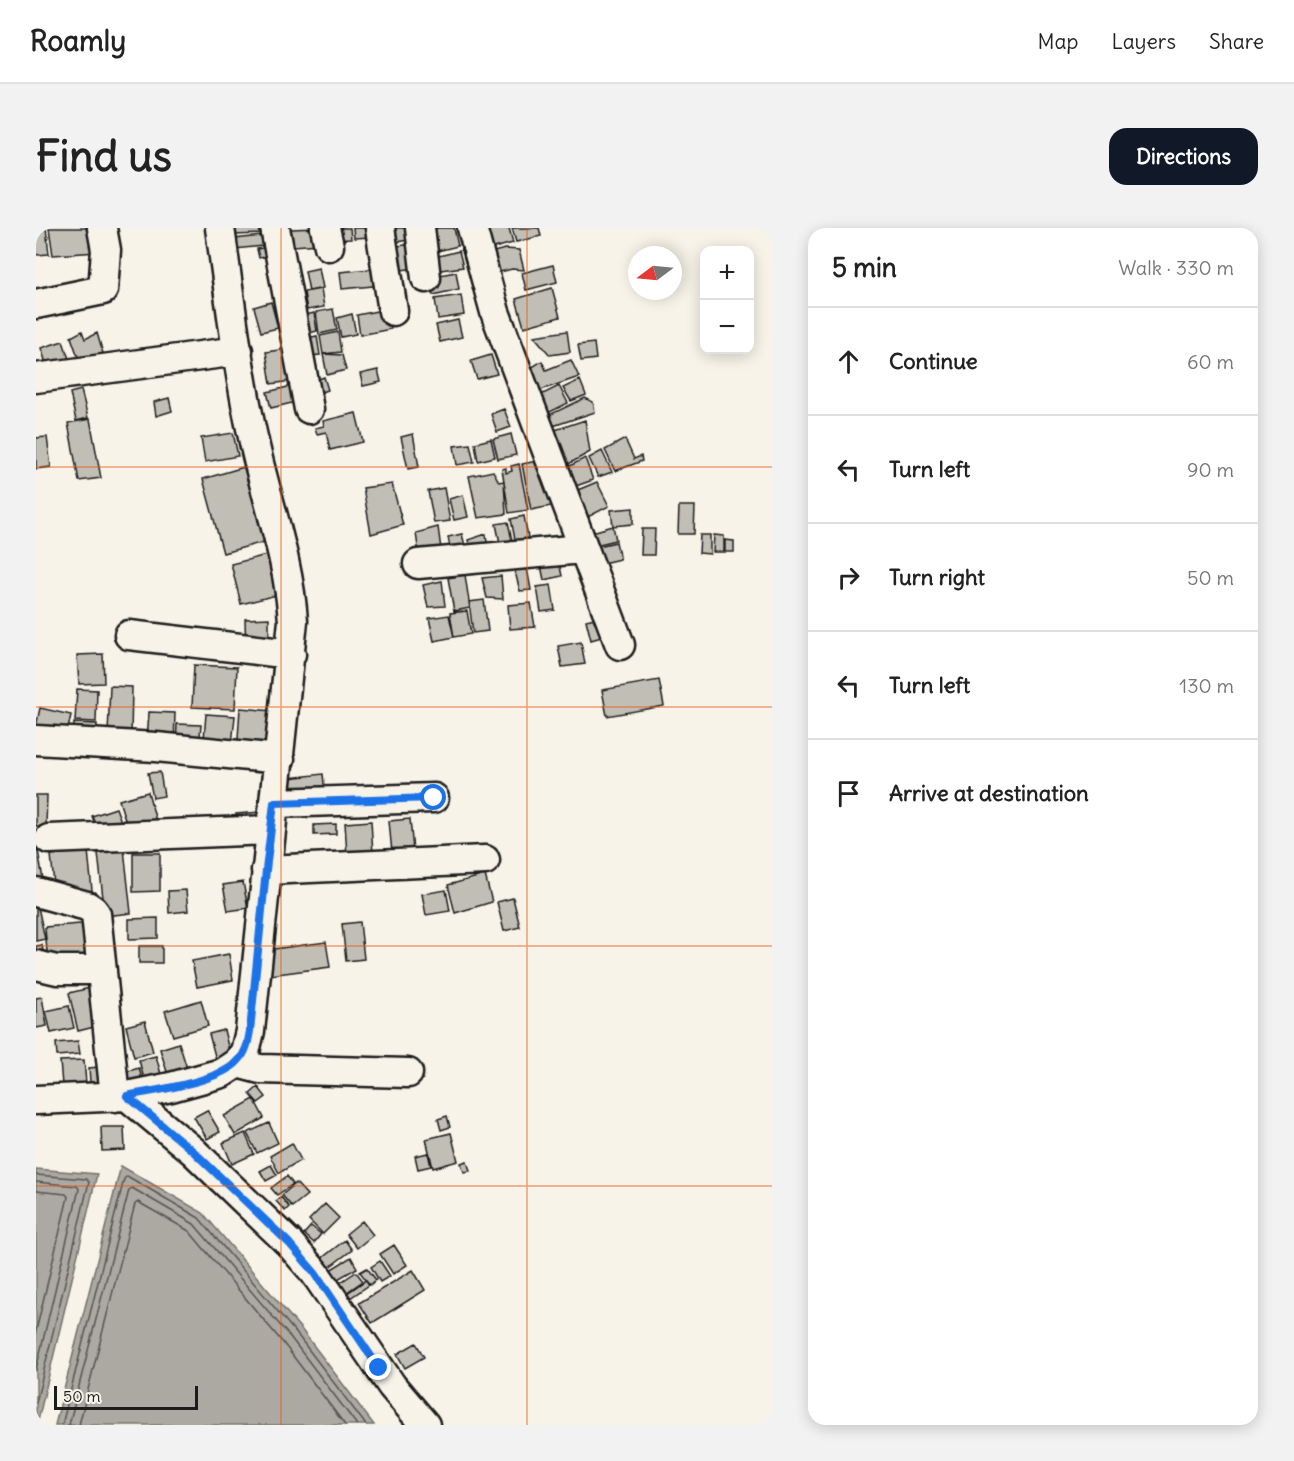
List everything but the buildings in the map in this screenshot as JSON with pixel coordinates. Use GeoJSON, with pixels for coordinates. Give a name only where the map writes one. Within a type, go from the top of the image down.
{"type":"FeatureCollection","features":[{"type":"Feature","properties":{"kind":"street"},"geometry":{"type":"LineString","coordinates":[[36,304],[103,290],[106,250],[102,228]]}},
{"type":"Feature","properties":{"kind":"street"},"geometry":{"type":"LineString","coordinates":[[36,1100],[121,1097],[171,1087],[222,1073],[237,1063],[245,1052],[250,1031],[293,621],[292,595],[287,568],[254,441],[220,228]]}},
{"type":"Feature","properties":{"kind":"street"},"geometry":{"type":"LineString","coordinates":[[274,228],[309,409]]}},
{"type":"Feature","properties":{"kind":"street"},"geometry":{"type":"LineString","coordinates":[[380,228],[393,311]]}},
{"type":"Feature","properties":{"kind":"street"},"geometry":{"type":"LineString","coordinates":[[420,228],[426,278]]}},
{"type":"Feature","properties":{"kind":"street"},"geometry":{"type":"LineString","coordinates":[[472,228],[495,312],[545,442],[582,549],[620,645]]}},
{"type":"Feature","properties":{"kind":"street"},"geometry":{"type":"LineString","coordinates":[[36,378],[238,351]]}},
{"type":"Feature","properties":{"kind":"street"},"geometry":{"type":"LineString","coordinates":[[418,564],[582,549]]}},
{"type":"Feature","properties":{"kind":"street"},"geometry":{"type":"LineString","coordinates":[[129,635],[291,654]]}},
{"type":"Feature","properties":{"kind":"street"},"geometry":{"type":"LineString","coordinates":[[36,740],[168,748],[280,759]]}},
{"type":"Feature","properties":{"kind":"street"},"geometry":{"type":"LineString","coordinates":[[49,839],[434,798]]}},
{"type":"Feature","properties":{"kind":"street"},"geometry":{"type":"LineString","coordinates":[[266,870],[485,860]]}},
{"type":"Feature","properties":{"kind":"street"},"geometry":{"type":"LineString","coordinates":[[36,892],[87,906],[93,910],[97,920],[121,1097],[193,1151],[289,1243],[315,1273],[392,1386],[425,1425]]}},
{"type":"Feature","properties":{"kind":"street"},"geometry":{"type":"LineString","coordinates":[[36,965],[57,970],[102,970]]}},
{"type":"Feature","properties":{"kind":"street"},"geometry":{"type":"LineString","coordinates":[[237,1063],[260,1069],[408,1073]]}},
{"type":"Feature","properties":{"kind":"water"},"geometry":{"type":"Polygon","coordinates":[[[121,1166],[203,1213],[301,1329],[374,1425],[55,1425],[121,1166]]]}},
{"type":"Feature","properties":{"kind":"water"},"geometry":{"type":"Polygon","coordinates":[[[36,1169],[97,1174],[37,1425],[36,1425],[36,1169]]]}},
{"type":"Feature","properties":{"kind":"route"},"geometry":{"type":"LineString","coordinates":[[379,1368],[315,1273],[289,1243],[193,1151],[127,1096],[222,1073],[237,1063],[245,1052],[250,1031],[274,803],[434,798]]}}]}
